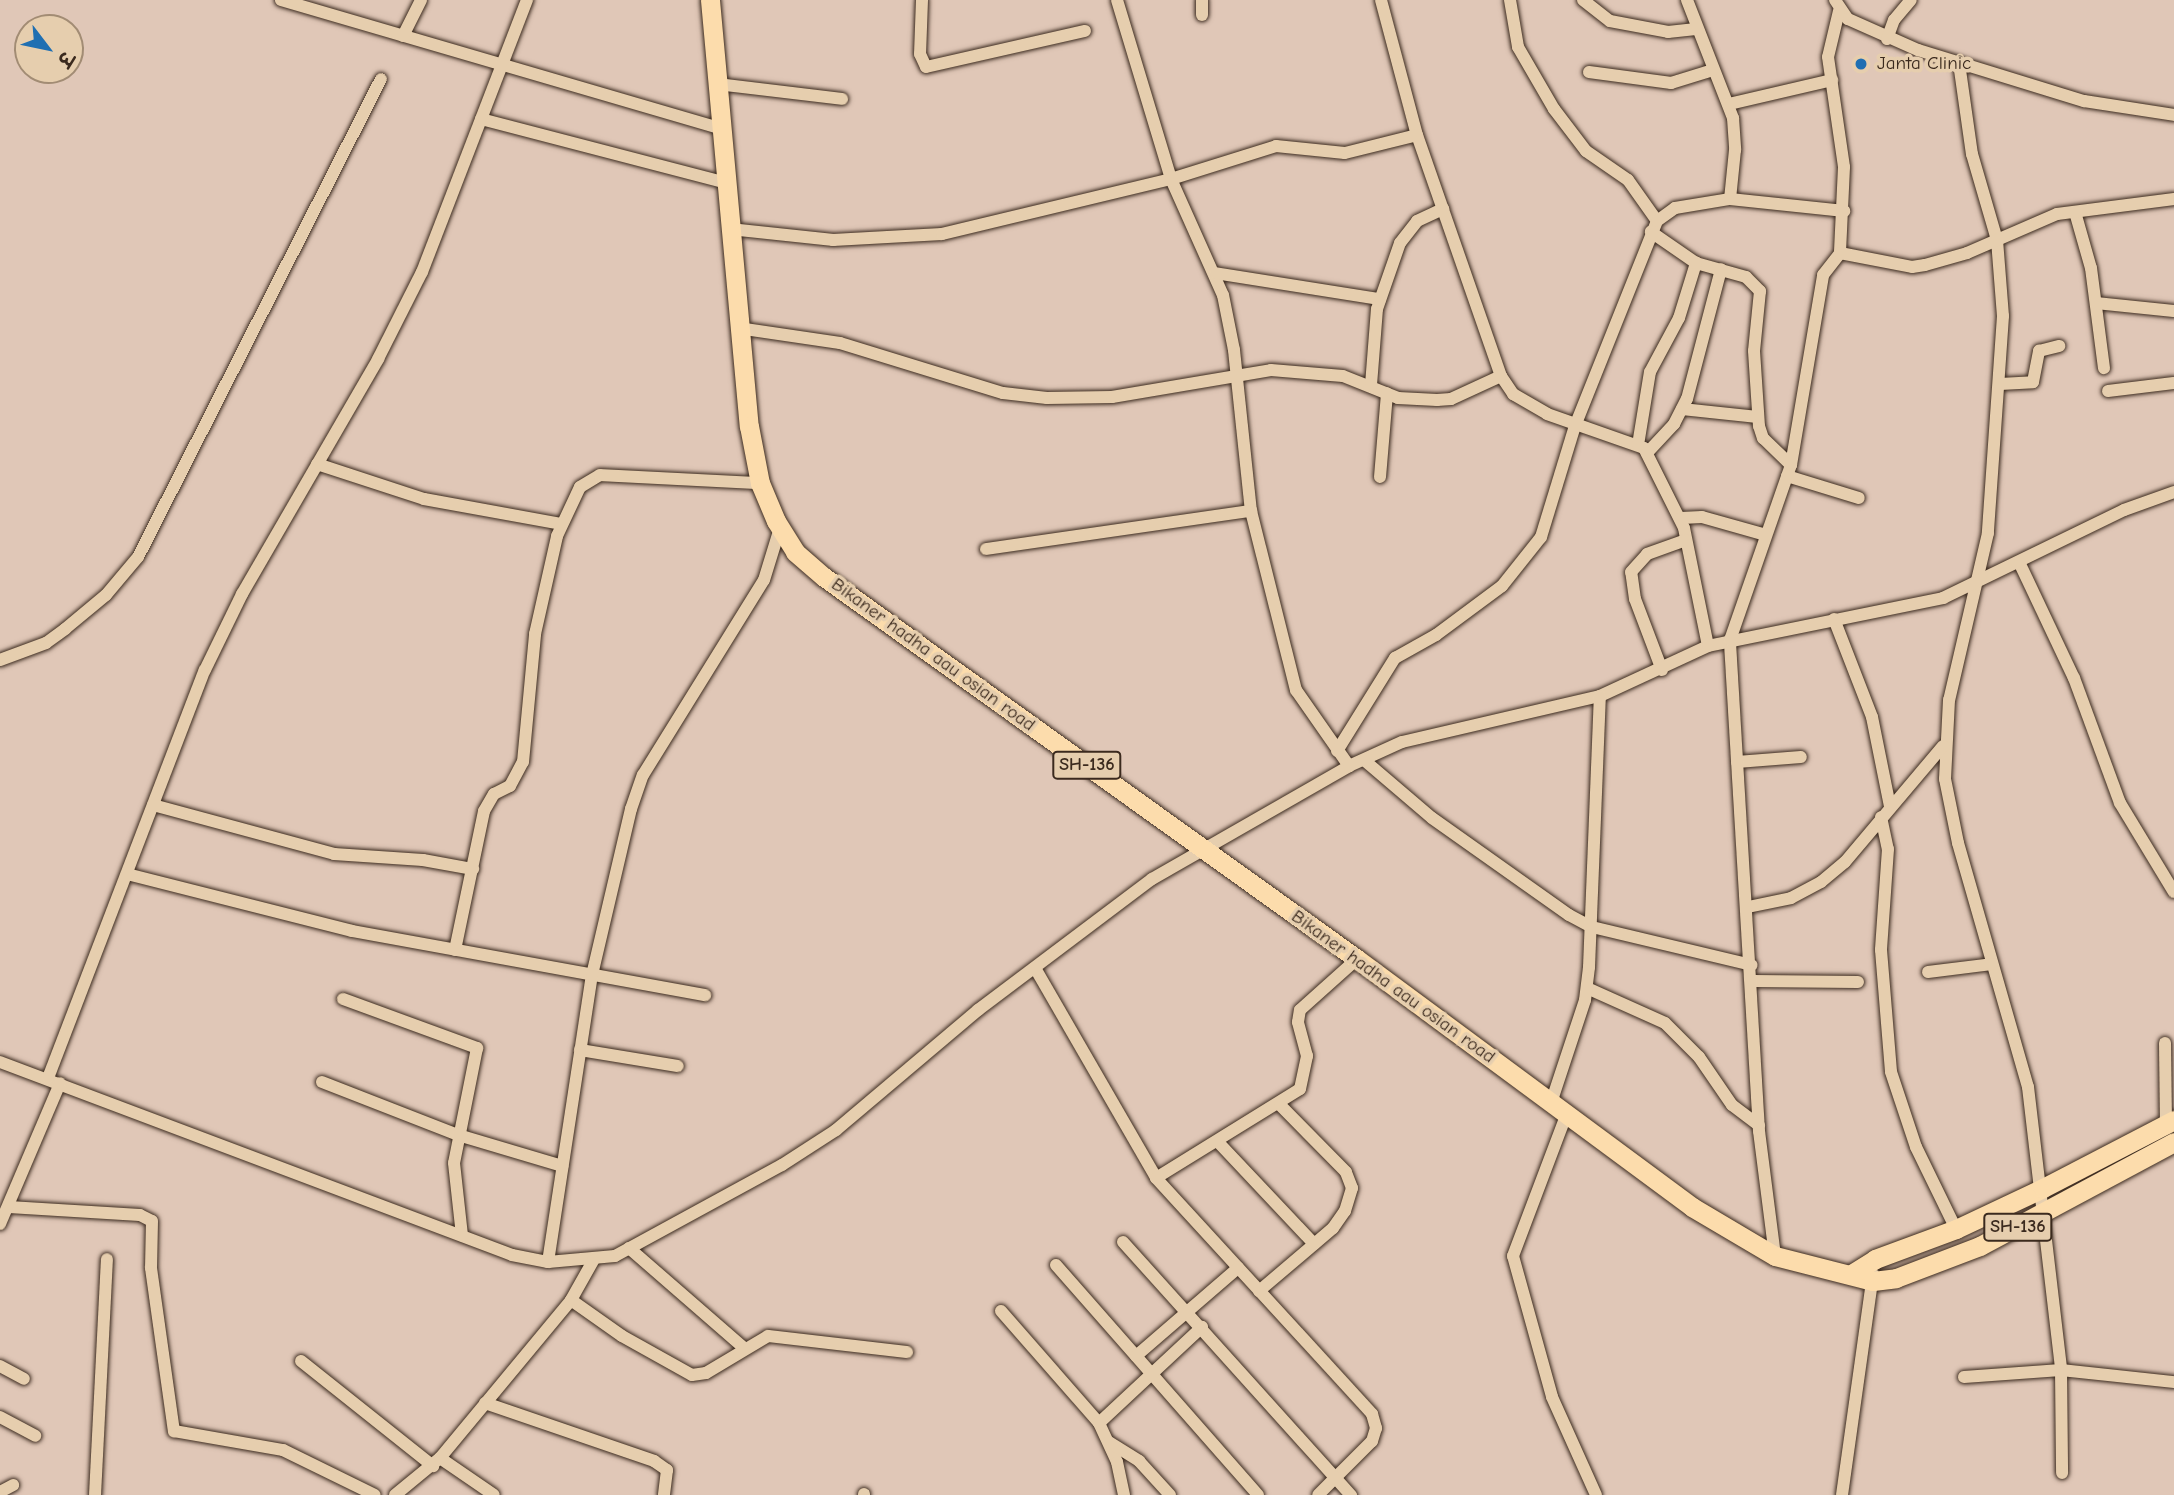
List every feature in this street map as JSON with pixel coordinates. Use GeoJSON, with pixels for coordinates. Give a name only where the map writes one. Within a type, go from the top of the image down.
{"type":"FeatureCollection","features":[{"type":"Feature","properties":{"kind":"main road","name":"Bikaner hadha aau osian road"},"geometry":{"type":"LineString","coordinates":[[710,0],[738,328],[760,483],[780,528],[795,552],[824,577],[1356,959],[1719,1225],[1775,1256],[1853,1273],[1872,1281]]}},
{"type":"Feature","properties":{"kind":"main road","name":"SH-136"},"geometry":{"type":"LineString","coordinates":[[1853,1273],[1874,1259],[1956,1229],[2171,1129]]}},
{"type":"Feature","properties":{"kind":"main road","name":"SH-136"},"geometry":{"type":"LineString","coordinates":[[1872,1281],[1921,1271],[2045,1213],[2171,1129]]}},
{"type":"Feature","properties":{"kind":"street"},"geometry":{"type":"LineString","coordinates":[[281,0],[501,68],[721,129]]}},
{"type":"Feature","properties":{"kind":"street"},"geometry":{"type":"LineString","coordinates":[[403,36],[421,0]]}},
{"type":"Feature","properties":{"kind":"street"},"geometry":{"type":"LineString","coordinates":[[0,1224],[9,1207],[127,874],[205,670],[422,272],[527,0]]}},
{"type":"Feature","properties":{"kind":"street"},"geometry":{"type":"LineString","coordinates":[[922,0],[920,54],[926,67],[1085,31]]}},
{"type":"Feature","properties":{"kind":"street"},"geometry":{"type":"LineString","coordinates":[[1118,0],[1171,179],[1215,273],[1234,350],[1251,511],[1296,690],[1349,766]]}},
{"type":"Feature","properties":{"kind":"street"},"geometry":{"type":"LineString","coordinates":[[1202,0],[1202,15]]}},
{"type":"Feature","properties":{"kind":"street"},"geometry":{"type":"LineString","coordinates":[[1381,0],[1418,135],[1501,376],[1513,394],[1575,426],[1643,449]]}},
{"type":"Feature","properties":{"kind":"street"},"geometry":{"type":"LineString","coordinates":[[1510,0],[1518,47],[1553,109],[1586,151],[1628,180],[1654,226],[1696,263],[1746,277],[1760,291],[1754,351],[1758,417],[1763,438],[1789,471],[1859,498]]}},
{"type":"Feature","properties":{"kind":"street"},"geometry":{"type":"LineString","coordinates":[[1583,0],[1610,21],[1668,32],[1696,29]]}},
{"type":"Feature","properties":{"kind":"street"},"geometry":{"type":"LineString","coordinates":[[1687,0],[1696,29],[1728,104],[1735,135],[1730,199]]}},
{"type":"Feature","properties":{"kind":"street"},"geometry":{"type":"LineString","coordinates":[[1887,39],[1894,20],[1911,0]]}},
{"type":"Feature","properties":{"kind":"street"},"geometry":{"type":"LineString","coordinates":[[1775,1256],[1759,1125],[1753,981],[1730,640],[1789,471],[1816,295],[1823,275],[1840,253],[1844,167],[1829,40],[1837,6],[1887,39],[1959,63],[2084,101],[2174,116]]}},
{"type":"Feature","properties":{"kind":"street"},"geometry":{"type":"LineString","coordinates":[[1959,63],[1972,154],[1997,240],[2003,316],[1988,533],[1943,746],[1958,843],[2028,1087],[2043,1188],[2061,1370],[2062,1473]]}},
{"type":"Feature","properties":{"kind":"street"},"geometry":{"type":"LineString","coordinates":[[1589,72],[1671,83],[1713,70]]}},
{"type":"Feature","properties":{"kind":"street"},"geometry":{"type":"LineString","coordinates":[[0,660],[46,643],[65,629],[106,595],[138,557],[381,79]]}},
{"type":"Feature","properties":{"kind":"street"},"geometry":{"type":"LineString","coordinates":[[1728,104],[1832,79]]}},
{"type":"Feature","properties":{"kind":"street"},"geometry":{"type":"LineString","coordinates":[[717,84],[842,99]]}},
{"type":"Feature","properties":{"kind":"street"},"geometry":{"type":"LineString","coordinates":[[481,120],[726,183]]}},
{"type":"Feature","properties":{"kind":"street"},"geometry":{"type":"LineString","coordinates":[[730,229],[833,240],[942,234],[1171,179],[1276,146],[1346,153],[1418,135]]}},
{"type":"Feature","properties":{"kind":"street"},"geometry":{"type":"LineString","coordinates":[[1337,751],[1395,658],[1474,607],[1523,562],[1548,519],[1575,426],[1654,226],[1675,208],[1730,199],[1844,211]]}},
{"type":"Feature","properties":{"kind":"street"},"geometry":{"type":"LineString","coordinates":[[1840,253],[1912,267],[1955,258],[2037,220],[2075,212],[2174,199]]}},
{"type":"Feature","properties":{"kind":"street"},"geometry":{"type":"LineString","coordinates":[[1371,384],[1380,299],[1408,229],[1443,209]]}},
{"type":"Feature","properties":{"kind":"street"},"geometry":{"type":"LineString","coordinates":[[2075,212],[2096,303],[2104,368]]}},
{"type":"Feature","properties":{"kind":"street"},"geometry":{"type":"LineString","coordinates":[[1696,263],[1679,318],[1650,372],[1643,449],[1681,518],[1708,646]]}},
{"type":"Feature","properties":{"kind":"street"},"geometry":{"type":"LineString","coordinates":[[1643,449],[1682,409],[1699,365],[1721,269]]}},
{"type":"Feature","properties":{"kind":"street"},"geometry":{"type":"LineString","coordinates":[[1215,273],[1380,299]]}},
{"type":"Feature","properties":{"kind":"street"},"geometry":{"type":"LineString","coordinates":[[2096,303],[2174,312]]}},
{"type":"Feature","properties":{"kind":"street"},"geometry":{"type":"LineString","coordinates":[[738,328],[840,343],[1003,393],[1047,398],[1112,397],[1271,370],[1305,371],[1371,384],[1387,393],[1415,401],[1451,399],[1501,376]]}},
{"type":"Feature","properties":{"kind":"street"},"geometry":{"type":"LineString","coordinates":[[2000,384],[2033,382],[2039,351],[2059,346]]}},
{"type":"Feature","properties":{"kind":"street"},"geometry":{"type":"LineString","coordinates":[[2108,390],[2174,383]]}},
{"type":"Feature","properties":{"kind":"street"},"geometry":{"type":"LineString","coordinates":[[1380,477],[1387,393]]}},
{"type":"Feature","properties":{"kind":"street"},"geometry":{"type":"LineString","coordinates":[[1682,409],[1758,417]]}},
{"type":"Feature","properties":{"kind":"street"},"geometry":{"type":"LineString","coordinates":[[317,464],[424,499],[561,524]]}},
{"type":"Feature","properties":{"kind":"street"},"geometry":{"type":"LineString","coordinates":[[455,950],[487,801],[510,786],[523,762],[536,634],[561,524],[572,512],[580,487],[600,475],[760,483]]}},
{"type":"Feature","properties":{"kind":"street"},"geometry":{"type":"LineString","coordinates":[[0,1062],[512,1255],[548,1262],[593,1261],[629,1248],[782,1165],[836,1129],[1035,968],[1201,847],[1349,766],[1402,742],[1600,696],[1662,670],[1708,646],[1833,619],[1922,604],[1975,585],[2124,510],[2174,492]]}},
{"type":"Feature","properties":{"kind":"street"},"geometry":{"type":"LineString","coordinates":[[986,549],[1251,511]]}},
{"type":"Feature","properties":{"kind":"street"},"geometry":{"type":"LineString","coordinates":[[1681,518],[1702,517],[1766,535]]}},
{"type":"Feature","properties":{"kind":"street"},"geometry":{"type":"LineString","coordinates":[[548,1262],[592,975],[616,864],[643,775],[764,580],[780,528]]}},
{"type":"Feature","properties":{"kind":"street"},"geometry":{"type":"LineString","coordinates":[[1662,670],[1635,599],[1631,572],[1647,554],[1686,540]]}},
{"type":"Feature","properties":{"kind":"street"},"geometry":{"type":"LineString","coordinates":[[2020,564],[2074,678],[2120,803],[2174,892]]}},
{"type":"Feature","properties":{"kind":"street"},"geometry":{"type":"LineString","coordinates":[[1833,619],[1872,717],[1890,806]]}},
{"type":"Feature","properties":{"kind":"street"},"geometry":{"type":"LineString","coordinates":[[1596,1495],[1552,1397],[1513,1256],[1559,1108],[1587,988],[1592,927],[1600,696]]}},
{"type":"Feature","properties":{"kind":"street"},"geometry":{"type":"LineString","coordinates":[[1748,907],[1791,898],[1821,882],[1845,862],[1943,746]]}},
{"type":"Feature","properties":{"kind":"street"},"geometry":{"type":"LineString","coordinates":[[1737,762],[1801,757]]}},
{"type":"Feature","properties":{"kind":"street"},"geometry":{"type":"LineString","coordinates":[[1364,760],[1432,818],[1569,915],[1592,927],[1752,965]]}},
{"type":"Feature","properties":{"kind":"street"},"geometry":{"type":"LineString","coordinates":[[153,805],[334,854],[423,860],[473,869]]}},
{"type":"Feature","properties":{"kind":"street"},"geometry":{"type":"LineString","coordinates":[[1881,817],[1888,849],[1881,950],[1891,1072],[1916,1147],[1956,1229]]}},
{"type":"Feature","properties":{"kind":"street"},"geometry":{"type":"LineString","coordinates":[[127,874],[335,927],[705,995]]}},
{"type":"Feature","properties":{"kind":"street"},"geometry":{"type":"LineString","coordinates":[[1156,1178],[1280,1105],[1300,1088],[1306,1077],[1307,1056],[1298,1023],[1300,1010],[1356,959]]}},
{"type":"Feature","properties":{"kind":"street"},"geometry":{"type":"LineString","coordinates":[[1928,972],[1992,964]]}},
{"type":"Feature","properties":{"kind":"street"},"geometry":{"type":"LineString","coordinates":[[1035,968],[1156,1178],[1372,1414],[1376,1428],[1372,1441],[1338,1479],[1318,1495]]}},
{"type":"Feature","properties":{"kind":"street"},"geometry":{"type":"LineString","coordinates":[[1753,981],[1858,982]]}},
{"type":"Feature","properties":{"kind":"street"},"geometry":{"type":"LineString","coordinates":[[1587,988],[1665,1023],[1699,1057],[1732,1105],[1759,1125]]}},
{"type":"Feature","properties":{"kind":"street"},"geometry":{"type":"LineString","coordinates":[[343,999],[477,1048],[454,1163],[462,1236]]}},
{"type":"Feature","properties":{"kind":"street"},"geometry":{"type":"LineString","coordinates":[[2165,1043],[2171,1129]]}},
{"type":"Feature","properties":{"kind":"street"},"geometry":{"type":"LineString","coordinates":[[580,1050],[678,1066]]}},
{"type":"Feature","properties":{"kind":"street"},"geometry":{"type":"LineString","coordinates":[[322,1082],[458,1135],[562,1166]]}},
{"type":"Feature","properties":{"kind":"street"},"geometry":{"type":"LineString","coordinates":[[1259,1291],[1314,1244],[1345,1211],[1350,1178],[1280,1105]]}},
{"type":"Feature","properties":{"kind":"street"},"geometry":{"type":"LineString","coordinates":[[1218,1142],[1314,1244]]}},
{"type":"Feature","properties":{"kind":"street"},"geometry":{"type":"LineString","coordinates":[[9,1207],[140,1215],[152,1221],[151,1268],[174,1432],[283,1450],[375,1495]]}},
{"type":"Feature","properties":{"kind":"street"},"geometry":{"type":"LineString","coordinates":[[1124,1242],[1188,1310],[1351,1495]]}},
{"type":"Feature","properties":{"kind":"street"},"geometry":{"type":"LineString","coordinates":[[629,1248],[744,1348]]}},
{"type":"Feature","properties":{"kind":"street"},"geometry":{"type":"LineString","coordinates":[[95,1495],[107,1259]]}},
{"type":"Feature","properties":{"kind":"street"},"geometry":{"type":"LineString","coordinates":[[1842,1495],[1874,1259]]}},
{"type":"Feature","properties":{"kind":"street"},"geometry":{"type":"LineString","coordinates":[[395,1495],[436,1462],[571,1300],[593,1261]]}},
{"type":"Feature","properties":{"kind":"street"},"geometry":{"type":"LineString","coordinates":[[1056,1265],[1258,1495]]}},
{"type":"Feature","properties":{"kind":"street"},"geometry":{"type":"LineString","coordinates":[[1136,1356],[1238,1268]]}},
{"type":"Feature","properties":{"kind":"street"},"geometry":{"type":"LineString","coordinates":[[571,1300],[622,1336],[692,1375],[706,1373],[768,1336],[783,1335],[907,1352]]}},
{"type":"Feature","properties":{"kind":"street"},"geometry":{"type":"LineString","coordinates":[[1001,1311],[1099,1423],[1109,1442],[1124,1495]]}},
{"type":"Feature","properties":{"kind":"street"},"geometry":{"type":"LineString","coordinates":[[1099,1423],[1202,1327]]}},
{"type":"Feature","properties":{"kind":"street"},"geometry":{"type":"LineString","coordinates":[[301,1361],[436,1462],[494,1495]]}},
{"type":"Feature","properties":{"kind":"street"},"geometry":{"type":"LineString","coordinates":[[0,1366],[24,1379]]}},
{"type":"Feature","properties":{"kind":"street"},"geometry":{"type":"LineString","coordinates":[[1964,1377],[2061,1370],[2174,1382]]}},
{"type":"Feature","properties":{"kind":"street"},"geometry":{"type":"LineString","coordinates":[[485,1403],[654,1461],[667,1470],[663,1495]]}},
{"type":"Feature","properties":{"kind":"street"},"geometry":{"type":"LineString","coordinates":[[0,1417],[35,1436]]}},
{"type":"Feature","properties":{"kind":"street"},"geometry":{"type":"LineString","coordinates":[[1109,1442],[1139,1461],[1170,1495]]}},
{"type":"Feature","properties":{"kind":"street"},"geometry":{"type":"LineString","coordinates":[[0,1492],[13,1485]]}},
{"type":"Feature","properties":{"kind":"place","name":"Janta Clinic"},"geometry":{"type":"Point","coordinates":[1861,64]}}]}
